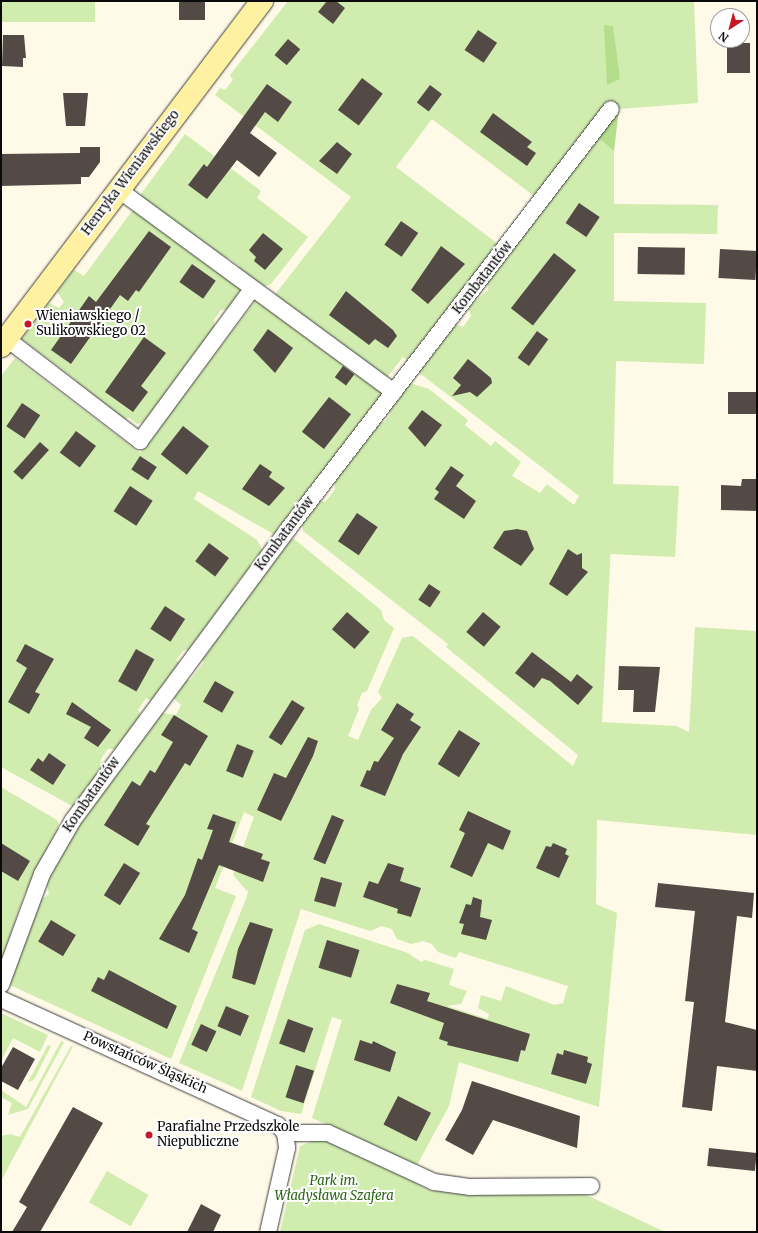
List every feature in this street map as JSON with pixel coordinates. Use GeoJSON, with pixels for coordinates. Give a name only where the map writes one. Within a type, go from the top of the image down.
{"type":"FeatureCollection","features":[{"type":"Feature","properties":{"kind":"street","name":"Henryka Wieniawskiego"},"geometry":{"type":"LineString","coordinates":[[4,342],[262,1]]}},
{"type":"Feature","properties":{"kind":"street","name":"Kombatantów"},"geometry":{"type":"LineString","coordinates":[[1,985],[42,874],[73,820],[289,528],[611,109]]}},
{"type":"Feature","properties":{"kind":"street"},"geometry":{"type":"LineString","coordinates":[[119,190],[394,392]]}},
{"type":"Feature","properties":{"kind":"street"},"geometry":{"type":"LineString","coordinates":[[4,342],[140,441],[252,288]]}},
{"type":"Feature","properties":{"kind":"street","name":"Powstańców Śląskich"},"geometry":{"type":"LineString","coordinates":[[1,999],[262,1117],[285,1134]]}},
{"type":"Feature","properties":{"kind":"street"},"geometry":{"type":"LineString","coordinates":[[268,1232],[284,1172],[285,1134],[328,1133],[434,1182],[471,1187],[591,1186]]}},
{"type":"Feature","properties":{"kind":"green space"},"geometry":{"type":"Polygon","coordinates":[[[1,1],[95,1],[95,22],[1,22],[1,1]]]}},
{"type":"Feature","properties":{"kind":"green space"},"geometry":{"type":"Polygon","coordinates":[[[288,1],[694,1],[698,103],[619,109],[607,101],[538,199],[432,119],[396,167],[498,244],[410,362],[403,357],[385,380],[273,297],[351,197],[215,95],[220,88],[225,90],[233,80],[230,75],[288,1]]]}},
{"type":"Feature","properties":{"kind":"green space"},"geometry":{"type":"Polygon","coordinates":[[[604,25],[613,26],[620,79],[607,85],[604,25]]]}},
{"type":"Feature","properties":{"kind":"green space"},"geometry":{"type":"Polygon","coordinates":[[[619,109],[614,151],[596,136],[619,109]]]}},
{"type":"Feature","properties":{"kind":"green space"},"geometry":{"type":"Polygon","coordinates":[[[185,134],[261,191],[257,198],[308,237],[271,284],[261,288],[240,274],[239,266],[229,258],[220,258],[138,198],[185,134]]]}},
{"type":"Feature","properties":{"kind":"green space"},"geometry":{"type":"Polygon","coordinates":[[[596,136],[614,151],[614,204],[718,205],[717,234],[614,233],[614,301],[706,303],[704,364],[616,361],[613,484],[679,486],[675,557],[611,554],[611,546],[602,722],[677,726],[689,732],[695,627],[757,631],[757,835],[597,820],[596,904],[617,913],[599,1107],[459,1062],[449,1106],[417,1165],[312,1118],[342,1020],[332,1017],[301,1114],[281,1111],[251,1097],[305,930],[319,924],[408,953],[421,962],[425,960],[454,969],[449,985],[467,991],[461,1004],[447,1006],[488,1019],[489,1014],[478,1008],[481,995],[501,1001],[506,986],[554,1005],[563,1003],[568,986],[459,952],[456,958],[438,952],[432,944],[423,941],[411,944],[397,939],[392,929],[382,926],[370,931],[301,909],[242,1091],[179,1063],[248,892],[233,875],[254,817],[244,812],[215,888],[236,896],[171,1059],[10,985],[39,901],[49,894],[46,881],[80,820],[84,820],[148,725],[153,725],[161,713],[176,715],[181,705],[170,695],[182,679],[190,680],[204,662],[199,657],[287,540],[294,539],[381,610],[384,620],[394,628],[367,691],[362,693],[357,705],[359,709],[348,736],[358,740],[371,710],[382,698],[378,692],[402,638],[413,636],[573,766],[578,755],[446,647],[448,644],[303,531],[302,521],[318,500],[325,502],[330,496],[335,489],[334,479],[376,423],[384,422],[390,414],[388,407],[409,383],[429,389],[468,420],[465,425],[491,446],[495,441],[521,462],[512,476],[540,493],[547,484],[574,505],[579,496],[417,371],[453,323],[463,327],[471,316],[468,307],[488,290],[487,284],[596,136]]]}},
{"type":"Feature","properties":{"kind":"green space"},"geometry":{"type":"Polygon","coordinates":[[[135,207],[241,289],[228,309],[221,310],[214,320],[215,327],[146,421],[137,424],[128,417],[124,423],[76,388],[77,381],[22,339],[49,303],[59,308],[64,302],[57,292],[74,270],[84,276],[135,207]]]}},
{"type":"Feature","properties":{"kind":"green space"},"geometry":{"type":"Polygon","coordinates":[[[256,300],[382,390],[385,397],[275,535],[198,491],[194,499],[257,540],[264,553],[245,579],[240,579],[233,588],[235,592],[190,650],[184,650],[176,660],[181,664],[152,701],[146,698],[138,710],[141,716],[117,749],[108,749],[100,761],[105,764],[74,807],[1,767],[1,376],[15,358],[140,453],[256,300]]]}},
{"type":"Feature","properties":{"kind":"green space"},"geometry":{"type":"Polygon","coordinates":[[[1,787],[57,820],[59,825],[24,895],[1,961],[1,787]]]}},
{"type":"Feature","properties":{"kind":"green space"},"geometry":{"type":"Polygon","coordinates":[[[1,1013],[48,1035],[40,1052],[13,1038],[1,1061],[1,1013]]]}},
{"type":"Feature","properties":{"kind":"green space"},"geometry":{"type":"Polygon","coordinates":[[[61,1041],[64,1042],[28,1109],[8,1115],[12,1103],[1,1097],[1,1090],[26,1107],[61,1041]]]}},
{"type":"Feature","properties":{"kind":"green space"},"geometry":{"type":"Polygon","coordinates":[[[48,1045],[51,1046],[34,1080],[28,1082],[48,1045]]]}},
{"type":"Feature","properties":{"kind":"green space"},"geometry":{"type":"Polygon","coordinates":[[[71,1046],[73,1046],[1,1181],[1,1136],[10,1134],[20,1137],[71,1046]]]}},
{"type":"Feature","properties":{"kind":"green space","name":"Park im. Władysława Szafera"},"geometry":{"type":"Polygon","coordinates":[[[335,1140],[431,1191],[580,1192],[665,1232],[280,1232],[300,1146],[312,1141],[335,1140]]]}},
{"type":"Feature","properties":{"kind":"green space"},"geometry":{"type":"Polygon","coordinates":[[[107,1171],[149,1195],[131,1226],[89,1202],[107,1171]]]}},
{"type":"Feature","properties":{"kind":"building"},"geometry":{"type":"Polygon","coordinates":[[[179,1],[205,1],[205,20],[179,20],[179,1]]]}},
{"type":"Feature","properties":{"kind":"building"},"geometry":{"type":"Polygon","coordinates":[[[327,1],[336,1],[345,8],[333,24],[318,12],[327,1]]]}},
{"type":"Feature","properties":{"kind":"building"},"geometry":{"type":"Polygon","coordinates":[[[478,30],[497,43],[484,63],[465,50],[478,30]]]}},
{"type":"Feature","properties":{"kind":"building"},"geometry":{"type":"Polygon","coordinates":[[[3,35],[24,35],[26,58],[23,58],[23,67],[2,66],[3,35]]]}},
{"type":"Feature","properties":{"kind":"building"},"geometry":{"type":"Polygon","coordinates":[[[288,39],[300,49],[287,65],[275,55],[288,39]]]}},
{"type":"Feature","properties":{"kind":"building"},"geometry":{"type":"Polygon","coordinates":[[[727,48],[750,48],[750,73],[727,73],[727,48]]]}},
{"type":"Feature","properties":{"kind":"building"},"geometry":{"type":"Polygon","coordinates":[[[362,78],[383,94],[359,126],[338,110],[362,78]]]}},
{"type":"Feature","properties":{"kind":"building"},"geometry":{"type":"Polygon","coordinates":[[[267,84],[292,102],[278,122],[265,112],[250,133],[277,153],[259,177],[237,160],[207,199],[188,185],[204,164],[207,167],[267,84]]]}},
{"type":"Feature","properties":{"kind":"building"},"geometry":{"type":"Polygon","coordinates":[[[430,85],[442,94],[429,112],[417,103],[430,85]]]}},
{"type":"Feature","properties":{"kind":"building"},"geometry":{"type":"Polygon","coordinates":[[[63,93],[88,93],[85,126],[66,126],[63,93]]]}},
{"type":"Feature","properties":{"kind":"building"},"geometry":{"type":"Polygon","coordinates":[[[493,113],[532,142],[527,147],[536,153],[527,166],[480,132],[493,113]]]}},
{"type":"Feature","properties":{"kind":"building"},"geometry":{"type":"Polygon","coordinates":[[[337,142],[352,154],[337,174],[319,161],[337,142]]]}},
{"type":"Feature","properties":{"kind":"building"},"geometry":{"type":"Polygon","coordinates":[[[80,147],[100,147],[100,162],[89,177],[81,177],[81,184],[1,186],[1,154],[80,153],[80,147]]]}},
{"type":"Feature","properties":{"kind":"building"},"geometry":{"type":"Polygon","coordinates":[[[579,203],[600,217],[586,237],[566,223],[579,203]]]}},
{"type":"Feature","properties":{"kind":"building"},"geometry":{"type":"Polygon","coordinates":[[[401,221],[418,233],[402,257],[384,245],[401,221]]]}},
{"type":"Feature","properties":{"kind":"building"},"geometry":{"type":"Polygon","coordinates":[[[149,231],[171,247],[139,292],[136,290],[128,301],[120,295],[71,364],[51,350],[89,296],[96,302],[149,231]]]}},
{"type":"Feature","properties":{"kind":"building"},"geometry":{"type":"Polygon","coordinates":[[[263,233],[283,249],[265,270],[254,261],[256,257],[249,250],[263,233]]]}},
{"type":"Feature","properties":{"kind":"building"},"geometry":{"type":"Polygon","coordinates":[[[441,246],[465,264],[428,304],[411,290],[441,246]]]}},
{"type":"Feature","properties":{"kind":"building"},"geometry":{"type":"Polygon","coordinates":[[[638,247],[685,248],[685,275],[638,274],[638,247]]]}},
{"type":"Feature","properties":{"kind":"building"},"geometry":{"type":"Polygon","coordinates":[[[720,249],[757,251],[755,280],[718,278],[720,249]]]}},
{"type":"Feature","properties":{"kind":"building"},"geometry":{"type":"Polygon","coordinates":[[[554,253],[576,270],[533,325],[511,308],[554,253]]]}},
{"type":"Feature","properties":{"kind":"building"},"geometry":{"type":"Polygon","coordinates":[[[192,264],[216,281],[203,299],[179,282],[192,264]]]}},
{"type":"Feature","properties":{"kind":"building"},"geometry":{"type":"Polygon","coordinates":[[[346,291],[393,330],[397,336],[388,348],[375,339],[369,345],[329,315],[346,291]]]}},
{"type":"Feature","properties":{"kind":"building"},"geometry":{"type":"Polygon","coordinates":[[[268,329],[293,348],[275,373],[253,350],[268,329]]]}},
{"type":"Feature","properties":{"kind":"building"},"geometry":{"type":"Polygon","coordinates":[[[537,331],[548,339],[529,366],[518,358],[537,331]]]}},
{"type":"Feature","properties":{"kind":"building"},"geometry":{"type":"Polygon","coordinates":[[[144,337],[166,353],[141,386],[148,392],[133,412],[105,392],[144,337]]]}},
{"type":"Feature","properties":{"kind":"building"},"geometry":{"type":"Polygon","coordinates":[[[468,359],[491,378],[492,383],[477,397],[470,392],[452,396],[461,385],[453,378],[468,359]]]}},
{"type":"Feature","properties":{"kind":"building"},"geometry":{"type":"Polygon","coordinates":[[[343,366],[354,374],[346,386],[335,377],[343,366]]]}},
{"type":"Feature","properties":{"kind":"building"},"geometry":{"type":"Polygon","coordinates":[[[728,392],[757,392],[757,414],[728,414],[728,392]]]}},
{"type":"Feature","properties":{"kind":"building"},"geometry":{"type":"Polygon","coordinates":[[[329,397],[351,414],[324,449],[302,432],[329,397]]]}},
{"type":"Feature","properties":{"kind":"building"},"geometry":{"type":"Polygon","coordinates":[[[22,403],[40,415],[25,439],[6,426],[22,403]]]}},
{"type":"Feature","properties":{"kind":"building"},"geometry":{"type":"Polygon","coordinates":[[[422,410],[442,425],[425,447],[408,428],[422,410]]]}},
{"type":"Feature","properties":{"kind":"building"},"geometry":{"type":"Polygon","coordinates":[[[183,426],[209,446],[187,475],[161,454],[183,426]]]}},
{"type":"Feature","properties":{"kind":"building"},"geometry":{"type":"Polygon","coordinates":[[[76,431],[96,446],[80,468],[60,453],[76,431]]]}},
{"type":"Feature","properties":{"kind":"building"},"geometry":{"type":"Polygon","coordinates":[[[40,442],[49,450],[22,480],[13,472],[40,442]]]}},
{"type":"Feature","properties":{"kind":"building"},"geometry":{"type":"Polygon","coordinates":[[[140,456],[157,467],[148,480],[131,469],[140,456]]]}},
{"type":"Feature","properties":{"kind":"building"},"geometry":{"type":"Polygon","coordinates":[[[260,464],[272,472],[269,477],[285,488],[269,506],[242,489],[260,464]]]}},
{"type":"Feature","properties":{"kind":"building"},"geometry":{"type":"Polygon","coordinates":[[[451,466],[464,475],[456,486],[476,501],[464,519],[434,499],[439,492],[435,489],[451,466]]]}},
{"type":"Feature","properties":{"kind":"building"},"geometry":{"type":"Polygon","coordinates":[[[742,479],[757,479],[757,511],[721,510],[721,485],[741,486],[742,479]]]}},
{"type":"Feature","properties":{"kind":"building"},"geometry":{"type":"Polygon","coordinates":[[[130,486],[153,501],[136,526],[114,511],[130,486]]]}},
{"type":"Feature","properties":{"kind":"building"},"geometry":{"type":"Polygon","coordinates":[[[357,513],[378,527],[359,555],[338,541],[357,513]]]}},
{"type":"Feature","properties":{"kind":"building"},"geometry":{"type":"Polygon","coordinates":[[[517,529],[527,531],[534,549],[521,566],[493,548],[504,531],[517,529]]]}},
{"type":"Feature","properties":{"kind":"building"},"geometry":{"type":"Polygon","coordinates":[[[209,543],[229,558],[215,576],[195,561],[209,543]]]}},
{"type":"Feature","properties":{"kind":"building"},"geometry":{"type":"Polygon","coordinates":[[[568,549],[577,555],[582,553],[582,568],[588,572],[567,596],[549,584],[568,549]]]}},
{"type":"Feature","properties":{"kind":"building"},"geometry":{"type":"Polygon","coordinates":[[[429,584],[441,592],[430,608],[418,600],[429,584]]]}},
{"type":"Feature","properties":{"kind":"building"},"geometry":{"type":"Polygon","coordinates":[[[165,606],[185,619],[170,642],[150,629],[165,606]]]}},
{"type":"Feature","properties":{"kind":"building"},"geometry":{"type":"Polygon","coordinates":[[[347,612],[370,632],[355,649],[332,629],[347,612]]]}},
{"type":"Feature","properties":{"kind":"building"},"geometry":{"type":"Polygon","coordinates":[[[483,612],[501,627],[484,647],[466,632],[483,612]]]}},
{"type":"Feature","properties":{"kind":"building"},"geometry":{"type":"Polygon","coordinates":[[[25,644],[54,659],[35,692],[40,694],[29,714],[8,702],[27,668],[16,661],[25,644]]]}},
{"type":"Feature","properties":{"kind":"building"},"geometry":{"type":"Polygon","coordinates":[[[136,649],[154,659],[136,692],[118,681],[136,649]]]}},
{"type":"Feature","properties":{"kind":"building"},"geometry":{"type":"Polygon","coordinates":[[[532,652],[571,682],[577,674],[593,687],[578,705],[550,681],[542,678],[534,688],[515,673],[532,652]]]}},
{"type":"Feature","properties":{"kind":"building"},"geometry":{"type":"Polygon","coordinates":[[[619,666],[660,667],[655,712],[633,712],[634,690],[618,690],[619,666]]]}},
{"type":"Feature","properties":{"kind":"building"},"geometry":{"type":"Polygon","coordinates":[[[215,681],[234,692],[222,713],[203,702],[215,681]]]}},
{"type":"Feature","properties":{"kind":"building"},"geometry":{"type":"Polygon","coordinates":[[[292,700],[305,708],[281,745],[269,737],[292,700]]]}},
{"type":"Feature","properties":{"kind":"building"},"geometry":{"type":"Polygon","coordinates":[[[72,702],[111,730],[98,747],[84,738],[91,727],[66,714],[72,702]]]}},
{"type":"Feature","properties":{"kind":"building"},"geometry":{"type":"Polygon","coordinates":[[[397,703],[414,714],[410,720],[421,727],[403,754],[385,796],[360,786],[367,770],[370,771],[374,761],[378,762],[394,738],[381,730],[397,703]]]}},
{"type":"Feature","properties":{"kind":"building"},"geometry":{"type":"Polygon","coordinates":[[[174,715],[208,736],[190,766],[185,763],[146,824],[150,826],[138,846],[104,825],[132,781],[140,786],[150,770],[155,773],[173,742],[161,735],[174,715]]]}},
{"type":"Feature","properties":{"kind":"building"},"geometry":{"type":"Polygon","coordinates":[[[459,730],[480,743],[459,777],[438,764],[459,730]]]}},
{"type":"Feature","properties":{"kind":"building"},"geometry":{"type":"Polygon","coordinates":[[[308,737],[318,741],[313,756],[281,821],[257,810],[274,773],[286,778],[308,737]]]}},
{"type":"Feature","properties":{"kind":"building"},"geometry":{"type":"Polygon","coordinates":[[[237,744],[254,751],[243,778],[226,771],[237,744]]]}},
{"type":"Feature","properties":{"kind":"building"},"geometry":{"type":"Polygon","coordinates":[[[49,753],[66,765],[53,785],[30,770],[38,758],[43,762],[49,753]]]}},
{"type":"Feature","properties":{"kind":"building"},"geometry":{"type":"Polygon","coordinates":[[[468,811],[511,831],[503,850],[488,843],[472,877],[450,867],[465,833],[459,830],[468,811]]]}},
{"type":"Feature","properties":{"kind":"building"},"geometry":{"type":"Polygon","coordinates":[[[213,814],[236,822],[229,842],[263,854],[261,859],[270,862],[263,882],[219,865],[192,929],[198,932],[189,953],[159,939],[185,895],[198,858],[202,860],[213,830],[207,829],[213,814]]]}},
{"type":"Feature","properties":{"kind":"building"},"geometry":{"type":"Polygon","coordinates":[[[332,815],[344,820],[325,864],[313,859],[332,815]]]}},
{"type":"Feature","properties":{"kind":"building"},"geometry":{"type":"Polygon","coordinates":[[[1,843],[30,861],[18,881],[1,871],[1,843]]]}},
{"type":"Feature","properties":{"kind":"building"},"geometry":{"type":"Polygon","coordinates":[[[553,843],[567,849],[565,854],[569,856],[559,878],[536,868],[546,846],[551,847],[553,843]]]}},
{"type":"Feature","properties":{"kind":"building"},"geometry":{"type":"Polygon","coordinates":[[[124,863],[140,873],[120,905],[104,895],[124,863]]]}},
{"type":"Feature","properties":{"kind":"building"},"geometry":{"type":"Polygon","coordinates":[[[388,863],[404,868],[400,881],[421,888],[411,917],[397,913],[398,909],[363,897],[369,881],[378,884],[388,863]]]}},
{"type":"Feature","properties":{"kind":"building"},"geometry":{"type":"Polygon","coordinates":[[[321,877],[342,883],[335,907],[314,901],[321,877]]]}},
{"type":"Feature","properties":{"kind":"building"},"geometry":{"type":"Polygon","coordinates":[[[658,883],[754,893],[752,918],[737,916],[725,1022],[757,1030],[757,1071],[717,1066],[712,1111],[682,1107],[694,1002],[685,1001],[695,911],[655,907],[658,883]]]}},
{"type":"Feature","properties":{"kind":"building"},"geometry":{"type":"Polygon","coordinates":[[[473,897],[482,900],[480,917],[492,920],[486,940],[461,934],[464,924],[459,923],[466,904],[471,905],[473,897]]]}},
{"type":"Feature","properties":{"kind":"building"},"geometry":{"type":"Polygon","coordinates":[[[51,920],[76,935],[63,956],[38,941],[51,920]]]}},
{"type":"Feature","properties":{"kind":"building"},"geometry":{"type":"Polygon","coordinates":[[[250,922],[273,929],[255,985],[232,978],[238,949],[250,922]]]}},
{"type":"Feature","properties":{"kind":"building"},"geometry":{"type":"Polygon","coordinates":[[[327,940],[360,950],[351,978],[319,968],[327,940]]]}},
{"type":"Feature","properties":{"kind":"building"},"geometry":{"type":"Polygon","coordinates":[[[109,970],[177,1006],[167,1029],[91,991],[98,977],[104,980],[109,970]]]}},
{"type":"Feature","properties":{"kind":"building"},"geometry":{"type":"Polygon","coordinates":[[[397,984],[430,993],[427,1001],[530,1034],[525,1051],[521,1050],[518,1062],[447,1045],[448,1042],[439,1039],[444,1023],[390,1003],[397,984]]]}},
{"type":"Feature","properties":{"kind":"building"},"geometry":{"type":"Polygon","coordinates":[[[226,1006],[249,1016],[240,1036],[217,1026],[226,1006]]]}},
{"type":"Feature","properties":{"kind":"building"},"geometry":{"type":"Polygon","coordinates":[[[288,1019],[313,1028],[304,1053],[279,1043],[288,1019]]]}},
{"type":"Feature","properties":{"kind":"building"},"geometry":{"type":"Polygon","coordinates":[[[201,1024],[216,1031],[207,1052],[191,1045],[201,1024]]]}},
{"type":"Feature","properties":{"kind":"building"},"geometry":{"type":"Polygon","coordinates":[[[360,1040],[372,1044],[373,1041],[396,1052],[390,1072],[354,1060],[360,1040]]]}},
{"type":"Feature","properties":{"kind":"building"},"geometry":{"type":"Polygon","coordinates":[[[13,1047],[35,1059],[18,1090],[1,1081],[1,1068],[13,1047]]]}},
{"type":"Feature","properties":{"kind":"building"},"geometry":{"type":"Polygon","coordinates":[[[564,1050],[588,1057],[587,1062],[592,1064],[586,1084],[551,1074],[557,1053],[563,1055],[564,1050]]]}},
{"type":"Feature","properties":{"kind":"building"},"geometry":{"type":"Polygon","coordinates":[[[296,1065],[314,1071],[304,1103],[285,1097],[296,1065]]]}},
{"type":"Feature","properties":{"kind":"building"},"geometry":{"type":"Polygon","coordinates":[[[472,1081],[580,1116],[577,1148],[493,1120],[473,1155],[445,1140],[462,1110],[472,1081]]]}},
{"type":"Feature","properties":{"kind":"building"},"geometry":{"type":"Polygon","coordinates":[[[398,1096],[431,1113],[416,1141],[383,1125],[398,1096]]]}},
{"type":"Feature","properties":{"kind":"building"},"geometry":{"type":"Polygon","coordinates":[[[73,1107],[103,1123],[40,1232],[12,1232],[27,1207],[19,1202],[73,1107]]]}},
{"type":"Feature","properties":{"kind":"building"},"geometry":{"type":"Polygon","coordinates":[[[709,1148],[757,1153],[755,1171],[707,1166],[709,1148]]]}},
{"type":"Feature","properties":{"kind":"building"},"geometry":{"type":"Polygon","coordinates":[[[201,1204],[221,1215],[213,1232],[187,1232],[201,1204]]]}},
{"type":"Feature","properties":{"kind":"place","name":"Wieniawskiego / Sulikowskiego 02"},"geometry":{"type":"Point","coordinates":[28,324]}},
{"type":"Feature","properties":{"kind":"place","name":"Parafialne Przedszkole Niepubliczne"},"geometry":{"type":"Point","coordinates":[149,1135]}}]}
